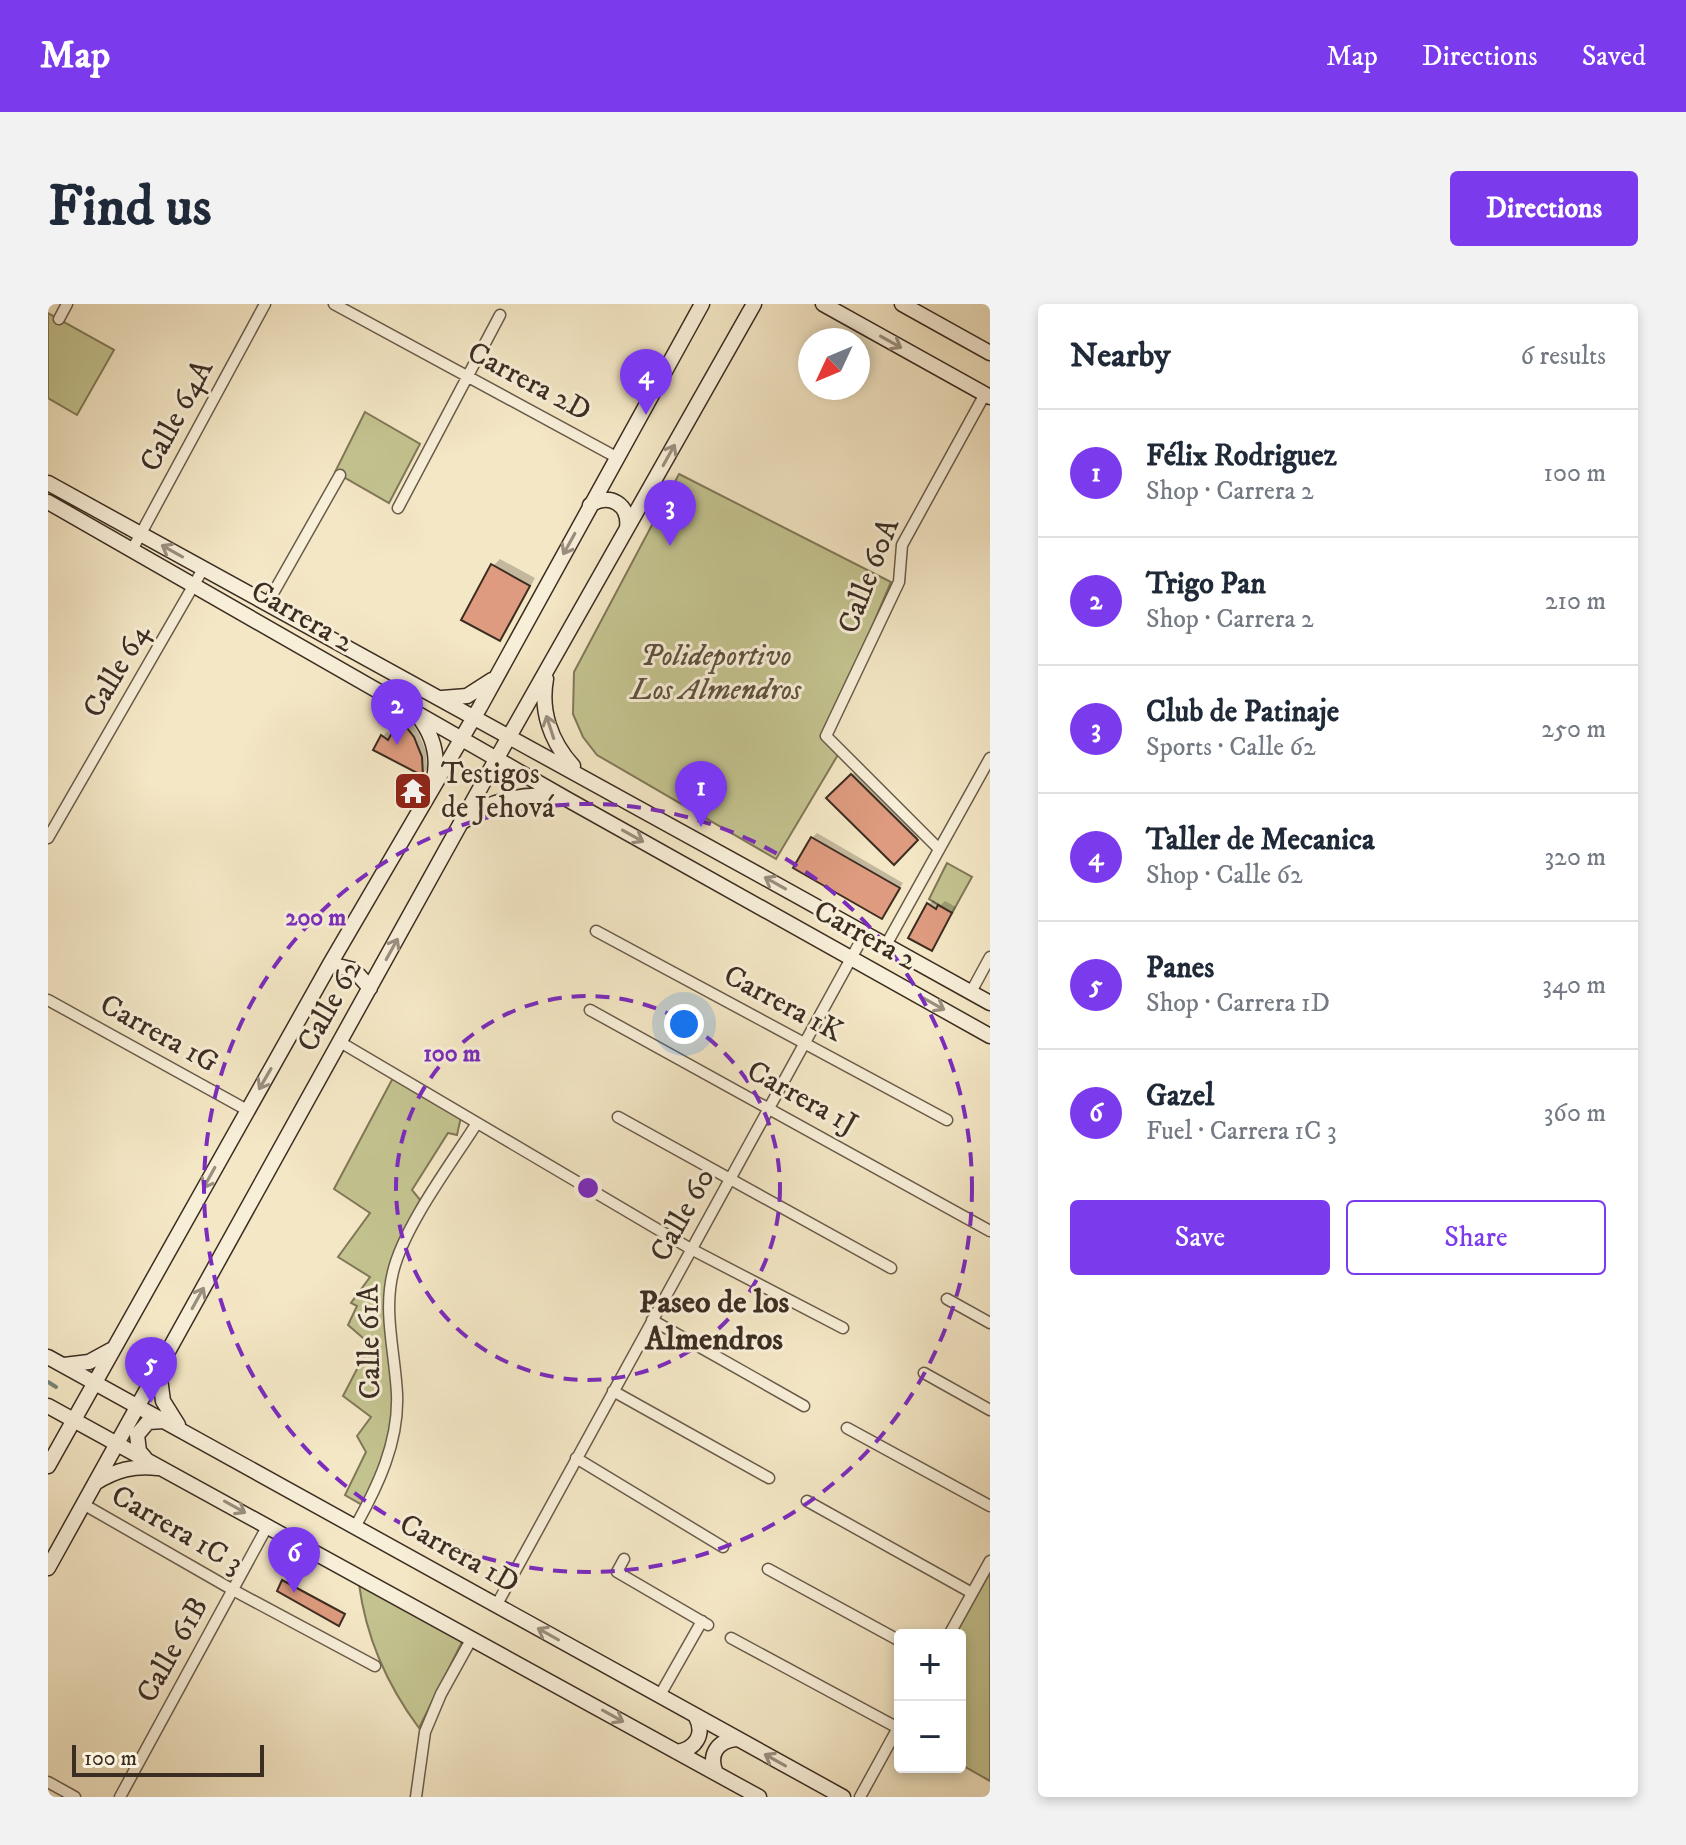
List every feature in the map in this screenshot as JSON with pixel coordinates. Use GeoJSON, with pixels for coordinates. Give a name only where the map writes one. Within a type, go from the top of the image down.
{"type":"FeatureCollection","features":[{"type":"Feature","properties":{"kind":"street"},"geometry":{"type":"LineString","coordinates":[[59,319],[67,304]]}},
{"type":"Feature","properties":{"kind":"street","name":"Calle 64A"},"geometry":{"type":"LineString","coordinates":[[132,550],[265,304]]}},
{"type":"Feature","properties":{"kind":"street","name":"Carrera 2D"},"geometry":{"type":"LineString","coordinates":[[334,304],[616,457]]}},
{"type":"Feature","properties":{"kind":"street","name":"Calle 62"},"geometry":{"type":"LineString","coordinates":[[48,1466],[330,964],[462,738],[702,304]]}},
{"type":"Feature","properties":{"kind":"street"},"geometry":{"type":"LineString","coordinates":[[823,304],[987,395]]}},
{"type":"Feature","properties":{"kind":"street"},"geometry":{"type":"LineString","coordinates":[[902,304],[990,353]]}},
{"type":"Feature","properties":{"kind":"street","name":"Calle 62"},"geometry":{"type":"LineString","coordinates":[[48,1568],[497,758],[754,306]]}},
{"type":"Feature","properties":{"kind":"street"},"geometry":{"type":"LineString","coordinates":[[398,508],[500,315]]}},
{"type":"Feature","properties":{"kind":"street","name":"Calle 60A"},"geometry":{"type":"LineString","coordinates":[[939,849],[826,736],[899,582],[902,545],[987,395]]}},
{"type":"Feature","properties":{"kind":"street"},"geometry":{"type":"LineString","coordinates":[[267,604],[340,475]]}},
{"type":"Feature","properties":{"kind":"street","name":"Carrera 2"},"geometry":{"type":"LineString","coordinates":[[48,483],[436,698],[582,775],[990,1003]]}},
{"type":"Feature","properties":{"kind":"street"},"geometry":{"type":"LineString","coordinates":[[590,505],[607,499],[618,502],[626,511],[627,528]]}},
{"type":"Feature","properties":{"kind":"street","name":"Carrera 2"},"geometry":{"type":"LineString","coordinates":[[48,502],[565,798],[990,1036]]}},
{"type":"Feature","properties":{"kind":"street","name":"Calle 64"},"geometry":{"type":"LineString","coordinates":[[48,838],[203,569]]}},
{"type":"Feature","properties":{"kind":"street"},"geometry":{"type":"LineString","coordinates":[[548,669],[544,703],[552,735],[560,750],[582,775]]}},
{"type":"Feature","properties":{"kind":"street"},"geometry":{"type":"LineString","coordinates":[[436,698],[467,696],[481,690],[497,674]]}},
{"type":"Feature","properties":{"kind":"street"},"geometry":{"type":"LineString","coordinates":[[413,710],[434,742],[436,768],[429,792]]}},
{"type":"Feature","properties":{"kind":"street"},"geometry":{"type":"LineString","coordinates":[[886,945],[990,758]]}},
{"type":"Feature","properties":{"kind":"street"},"geometry":{"type":"LineString","coordinates":[[461,824],[483,809],[509,799],[537,796],[565,798]]}},
{"type":"Feature","properties":{"kind":"street"},"geometry":{"type":"LineString","coordinates":[[723,886],[735,860]]}},
{"type":"Feature","properties":{"kind":"street","name":"Carrera 1K"},"geometry":{"type":"LineString","coordinates":[[596,931],[947,1120]]}},
{"type":"Feature","properties":{"kind":"street","name":"Calle 60"},"geometry":{"type":"LineString","coordinates":[[496,1606],[865,933]]}},
{"type":"Feature","properties":{"kind":"street"},"geometry":{"type":"LineString","coordinates":[[971,992],[990,957]]}},
{"type":"Feature","properties":{"kind":"street"},"geometry":{"type":"LineString","coordinates":[[330,964],[354,970],[370,988]]}},
{"type":"Feature","properties":{"kind":"street","name":"Carrera 1G"},"geometry":{"type":"LineString","coordinates":[[48,1000],[247,1110]]}},
{"type":"Feature","properties":{"kind":"street","name":"Carrera 1J"},"geometry":{"type":"LineString","coordinates":[[590,1010],[990,1231]]}},
{"type":"Feature","properties":{"kind":"street"},"geometry":{"type":"LineString","coordinates":[[340,1042],[691,1249],[843,1328]]}},
{"type":"Feature","properties":{"kind":"street"},"geometry":{"type":"LineString","coordinates":[[618,1117],[891,1268]]}},
{"type":"Feature","properties":{"kind":"street","name":"Calle 61A"},"geometry":{"type":"LineString","coordinates":[[355,1527],[382,1474],[392,1443],[397,1396],[389,1324],[393,1272],[404,1241],[477,1123]]}},
{"type":"Feature","properties":{"kind":"street"},"geometry":{"type":"LineString","coordinates":[[947,1299],[990,1323]]}},
{"type":"Feature","properties":{"kind":"street"},"geometry":{"type":"LineString","coordinates":[[652,1320],[804,1406]]}},
{"type":"Feature","properties":{"kind":"street"},"geometry":{"type":"LineString","coordinates":[[62,1365],[89,1362],[112,1350]]}},
{"type":"Feature","properties":{"kind":"street","name":"Carrera 1D"},"geometry":{"type":"LineString","coordinates":[[48,1357],[843,1797]]}},
{"type":"Feature","properties":{"kind":"street"},"geometry":{"type":"LineString","coordinates":[[160,1366],[163,1401],[182,1431]]}},
{"type":"Feature","properties":{"kind":"street"},"geometry":{"type":"LineString","coordinates":[[924,1373],[990,1410]]}},
{"type":"Feature","properties":{"kind":"street"},"geometry":{"type":"LineString","coordinates":[[613,1391],[769,1478]]}},
{"type":"Feature","properties":{"kind":"street"},"geometry":{"type":"LineString","coordinates":[[48,1406],[759,1797]]}},
{"type":"Feature","properties":{"kind":"street"},"geometry":{"type":"LineString","coordinates":[[145,1458],[137,1443],[141,1427],[156,1420],[165,1421]]}},
{"type":"Feature","properties":{"kind":"street"},"geometry":{"type":"LineString","coordinates":[[847,1428],[990,1506]]}},
{"type":"Feature","properties":{"kind":"street"},"geometry":{"type":"LineString","coordinates":[[48,1451],[48,1458]]}},
{"type":"Feature","properties":{"kind":"street"},"geometry":{"type":"LineString","coordinates":[[576,1458],[723,1547]]}},
{"type":"Feature","properties":{"kind":"street"},"geometry":{"type":"LineString","coordinates":[[95,1483],[129,1468],[167,1469]]}},
{"type":"Feature","properties":{"kind":"street"},"geometry":{"type":"LineString","coordinates":[[807,1501],[972,1593]]}},
{"type":"Feature","properties":{"kind":"street","name":"Carrera 1C 3"},"geometry":{"type":"LineString","coordinates":[[83,1504],[233,1590],[375,1666]]}},
{"type":"Feature","properties":{"kind":"street","name":"Calle 61B"},"geometry":{"type":"LineString","coordinates":[[120,1797],[268,1525]]}},
{"type":"Feature","properties":{"kind":"street"},"geometry":{"type":"LineString","coordinates":[[624,1559],[617,1572],[705,1623],[660,1695]]}},
{"type":"Feature","properties":{"kind":"street"},"geometry":{"type":"LineString","coordinates":[[952,1629],[990,1561]]}},
{"type":"Feature","properties":{"kind":"street"},"geometry":{"type":"LineString","coordinates":[[768,1569],[894,1638]]}},
{"type":"Feature","properties":{"kind":"street"},"geometry":{"type":"LineString","coordinates":[[416,1797],[425,1732],[441,1694],[472,1638]]}},
{"type":"Feature","properties":{"kind":"street"},"geometry":{"type":"LineString","coordinates":[[731,1638],[894,1723]]}},
{"type":"Feature","properties":{"kind":"street"},"geometry":{"type":"LineString","coordinates":[[677,1752],[692,1747],[698,1740],[701,1732],[696,1717]]}},
{"type":"Feature","properties":{"kind":"street"},"geometry":{"type":"LineString","coordinates":[[860,1797],[894,1735]]}},
{"type":"Feature","properties":{"kind":"street"},"geometry":{"type":"LineString","coordinates":[[716,1773],[713,1765],[715,1749],[721,1743],[736,1739]]}},
{"type":"Feature","properties":{"kind":"street"},"geometry":{"type":"LineString","coordinates":[[48,1782],[75,1797]]}},
{"type":"Feature","properties":{"kind":"green space"},"geometry":{"type":"Polygon","coordinates":[[[48,313],[114,350],[77,415],[48,398],[48,313]]]}},
{"type":"Feature","properties":{"kind":"green space"},"geometry":{"type":"Polygon","coordinates":[[[365,412],[420,444],[389,503],[335,472],[365,412]]]}},
{"type":"Feature","properties":{"kind":"green space","name":"Polideportivo Los Almendros"},"geometry":{"type":"Polygon","coordinates":[[[679,474],[891,582],[826,735],[839,753],[776,859],[597,755],[583,737],[573,714],[574,672],[679,474]]]}},
{"type":"Feature","properties":{"kind":"green space"},"geometry":{"type":"Polygon","coordinates":[[[947,863],[972,877],[952,913],[929,899],[947,863]]]}},
{"type":"Feature","properties":{"kind":"green space"},"geometry":{"type":"Polygon","coordinates":[[[394,1076],[461,1117],[457,1135],[448,1133],[412,1190],[425,1206],[390,1286],[397,1396],[389,1457],[364,1506],[345,1495],[366,1452],[357,1436],[371,1417],[343,1396],[370,1344],[348,1325],[357,1306],[351,1303],[370,1277],[338,1257],[370,1213],[334,1189],[394,1076]]]}},
{"type":"Feature","properties":{"kind":"green space"},"geometry":{"type":"Polygon","coordinates":[[[990,1561],[990,1781],[966,1767],[966,1629],[952,1629],[990,1561]]]}},
{"type":"Feature","properties":{"kind":"green space"},"geometry":{"type":"Polygon","coordinates":[[[359,1584],[463,1640],[419,1728],[397,1695],[380,1660],[367,1623],[359,1584]]]}},
{"type":"Feature","properties":{"kind":"building"},"geometry":{"type":"Polygon","coordinates":[[[491,564],[530,586],[500,641],[461,620],[491,564]]]}},
{"type":"Feature","properties":{"kind":"building"},"geometry":{"type":"Polygon","coordinates":[[[400,719],[414,737],[422,757],[423,776],[373,750],[381,735],[388,740],[400,719]]]}},
{"type":"Feature","properties":{"kind":"building"},"geometry":{"type":"Polygon","coordinates":[[[851,774],[918,840],[894,865],[826,798],[851,774]]]}},
{"type":"Feature","properties":{"kind":"building"},"geometry":{"type":"Polygon","coordinates":[[[811,837],[900,888],[882,919],[793,868],[811,837]]]}},
{"type":"Feature","properties":{"kind":"building"},"geometry":{"type":"Polygon","coordinates":[[[927,903],[952,913],[932,951],[908,938],[927,903]]]}},
{"type":"Feature","properties":{"kind":"building"},"geometry":{"type":"Polygon","coordinates":[[[282,1580],[345,1614],[339,1626],[277,1591],[282,1580]]]}},
{"type":"Feature","properties":{"kind":"waterway"},"geometry":{"type":"LineString","coordinates":[[48,1382],[56,1387]]}},
{"type":"Feature","properties":{"kind":"place","name":"Taller de Mecanica"},"geometry":{"type":"Point","coordinates":[646,415]}},
{"type":"Feature","properties":{"kind":"place","name":"Club de Patinaje"},"geometry":{"type":"Point","coordinates":[670,546]}},
{"type":"Feature","properties":{"kind":"place","name":"Trigo Pan"},"geometry":{"type":"Point","coordinates":[397,745]}},
{"type":"Feature","properties":{"kind":"place","name":"Testigos de Jehová"},"geometry":{"type":"Point","coordinates":[413,791]}},
{"type":"Feature","properties":{"kind":"place","name":"Félix Rodriguez"},"geometry":{"type":"Point","coordinates":[701,827]}},
{"type":"Feature","properties":{"kind":"place","name":"Panes"},"geometry":{"type":"Point","coordinates":[151,1403]}},
{"type":"Feature","properties":{"kind":"place","name":"Gazel"},"geometry":{"type":"Point","coordinates":[294,1593]}},
{"type":"Feature","properties":{"kind":"district","name":"Paseo de los Almendros"},"geometry":{"type":"Point","coordinates":[714,1322]}}]}
